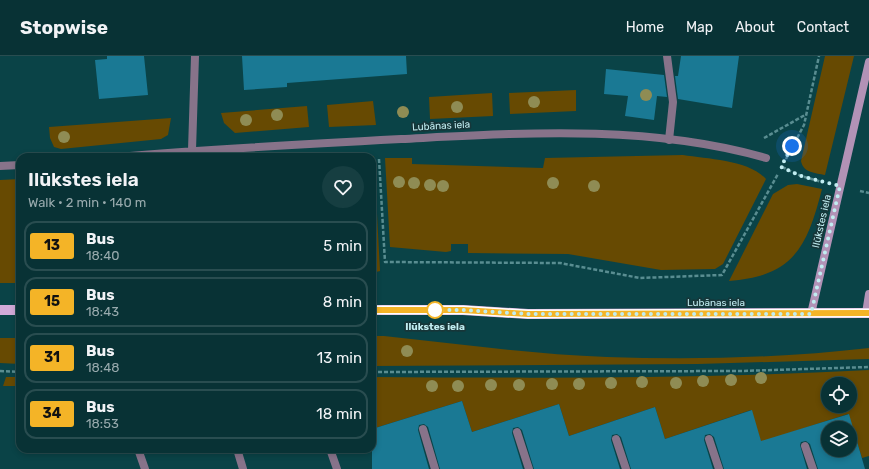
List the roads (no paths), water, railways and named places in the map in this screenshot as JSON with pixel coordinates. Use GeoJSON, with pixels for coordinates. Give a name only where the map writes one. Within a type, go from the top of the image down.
{"type":"FeatureCollection","features":[{"type":"Feature","properties":{"kind":"main road"},"geometry":{"type":"LineString","coordinates":[[0,310],[16,310]]}},
{"type":"Feature","properties":{"kind":"main road","name":"Lubānas iela"},"geometry":{"type":"LineString","coordinates":[[376,310],[463,310],[528,314],[868,313]]}},
{"type":"Feature","properties":{"kind":"street"},"geometry":{"type":"LineString","coordinates":[[192,150],[195,56]]}},
{"type":"Feature","properties":{"kind":"street"},"geometry":{"type":"LineString","coordinates":[[667,56],[672,102],[669,140]]}},
{"type":"Feature","properties":{"kind":"street","name":"Ilūkstes iela"},"geometry":{"type":"LineString","coordinates":[[811,314],[869,62]]}},
{"type":"Feature","properties":{"kind":"street","name":"Lubānas iela"},"geometry":{"type":"LineString","coordinates":[[159,153],[502,134],[580,133],[669,140],[739,150],[766,158]]}},
{"type":"Feature","properties":{"kind":"street"},"geometry":{"type":"LineString","coordinates":[[0,166],[16,165]]}},
{"type":"Feature","properties":{"kind":"street"},"geometry":{"type":"LineString","coordinates":[[868,313],[869,294]]}},
{"type":"Feature","properties":{"kind":"street"},"geometry":{"type":"LineString","coordinates":[[422,429],[435,469]]}},
{"type":"Feature","properties":{"kind":"street"},"geometry":{"type":"LineString","coordinates":[[517,432],[529,469]]}},
{"type":"Feature","properties":{"kind":"street"},"geometry":{"type":"LineString","coordinates":[[616,439],[626,469]]}},
{"type":"Feature","properties":{"kind":"street"},"geometry":{"type":"LineString","coordinates":[[709,439],[719,469]]}},
{"type":"Feature","properties":{"kind":"street"},"geometry":{"type":"LineString","coordinates":[[805,446],[813,469]]}},
{"type":"Feature","properties":{"kind":"street"},"geometry":{"type":"LineString","coordinates":[[139,453],[145,469]]}},
{"type":"Feature","properties":{"kind":"street"},"geometry":{"type":"LineString","coordinates":[[238,453],[243,469]]}},
{"type":"Feature","properties":{"kind":"street"},"geometry":{"type":"LineString","coordinates":[[331,453],[336,469]]}},
{"type":"Feature","properties":{"kind":"place","name":"Ilūkstes iela"},"geometry":{"type":"Point","coordinates":[435,310]}}]}
